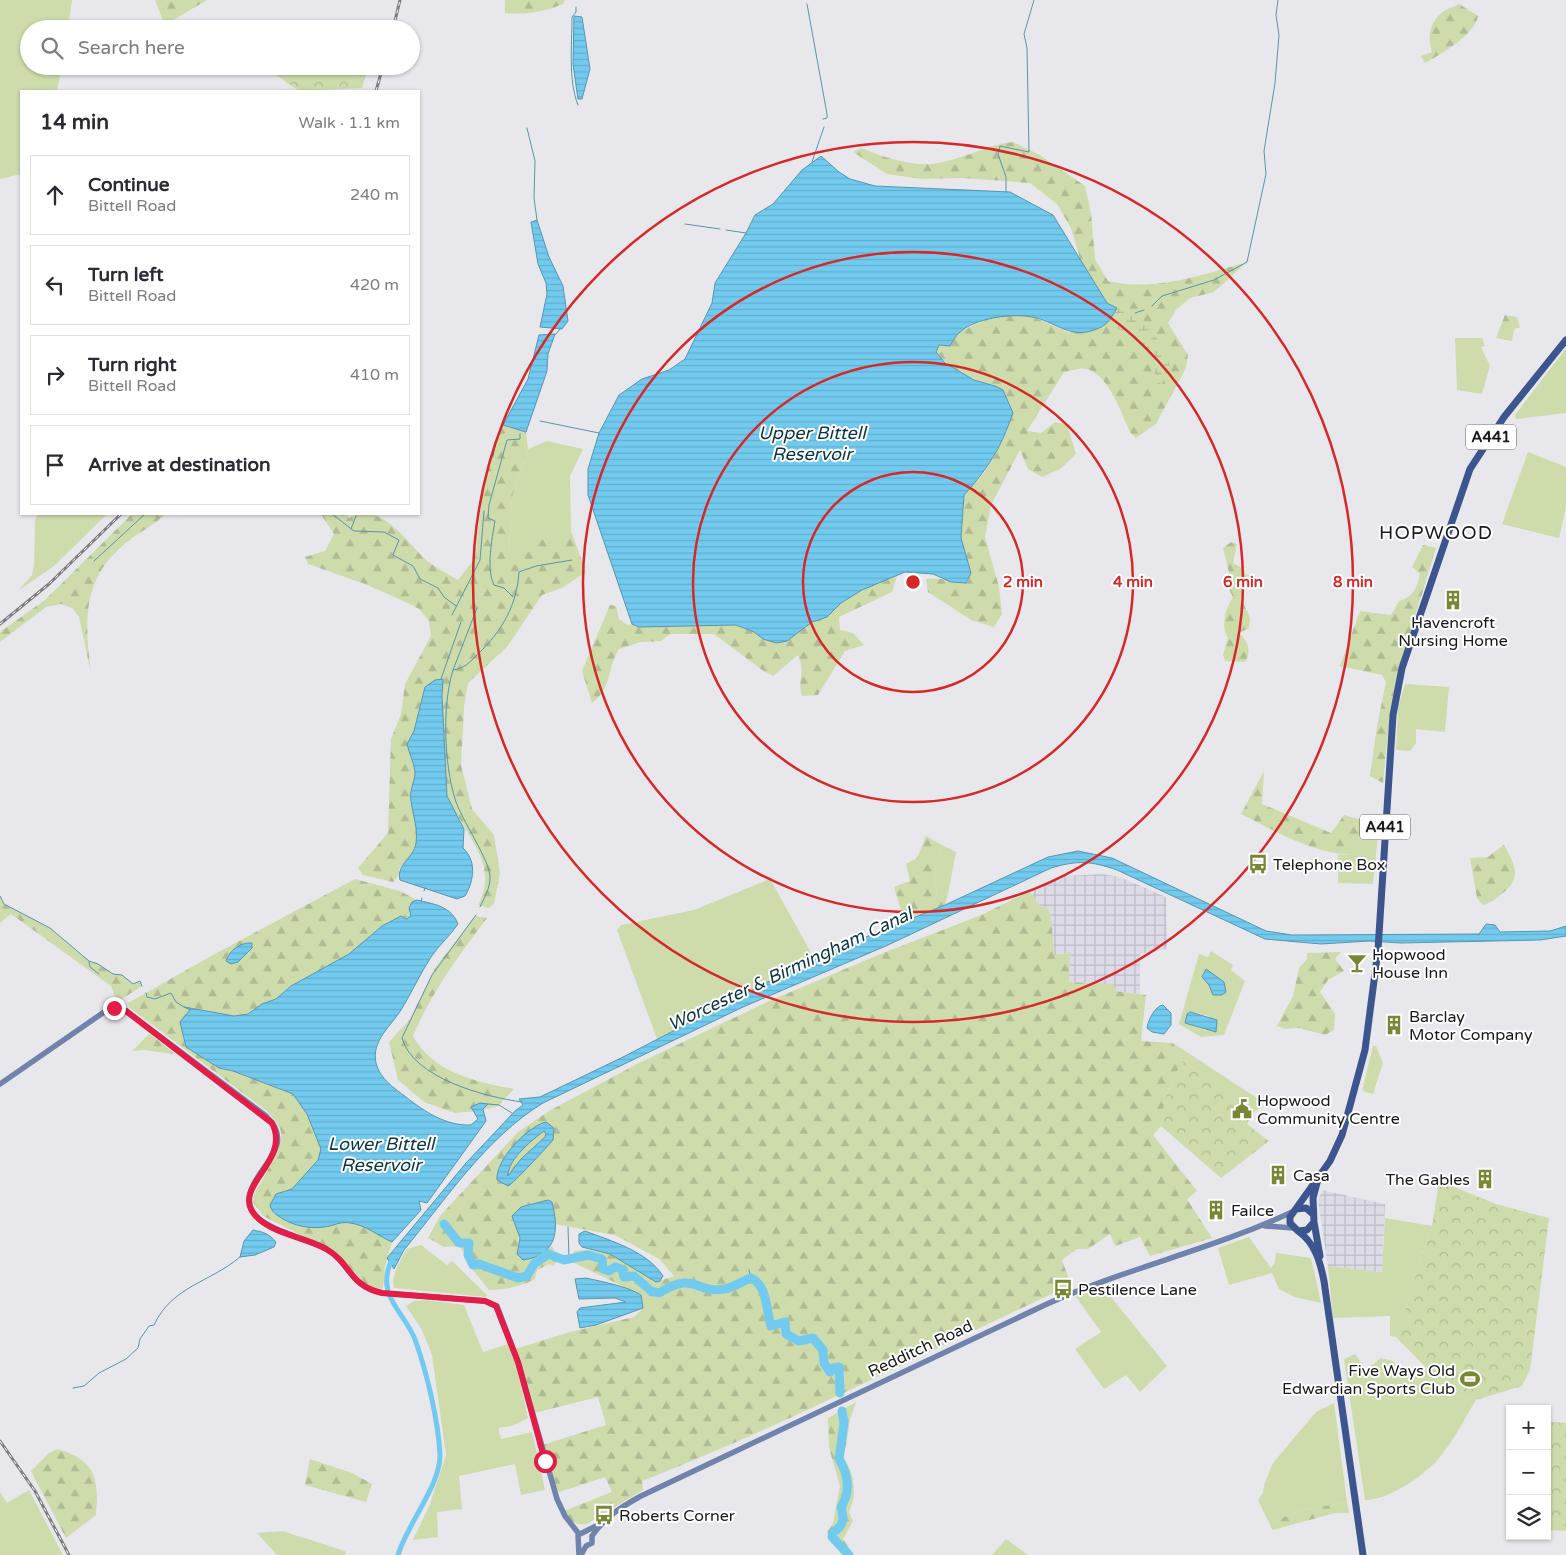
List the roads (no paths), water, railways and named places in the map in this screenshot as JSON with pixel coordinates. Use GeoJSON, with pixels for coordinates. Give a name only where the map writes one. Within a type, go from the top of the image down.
{"type":"FeatureCollection","features":[{"type":"Feature","properties":{"kind":"highway","name":"Redditch Road"},"geometry":{"type":"LineString","coordinates":[[1294,1210],[1318,1178],[1342,1135],[1357,1089],[1368,1036],[1378,946],[1393,715],[1402,668],[1470,469],[1504,417],[1566,340]]}},
{"type":"Feature","properties":{"kind":"highway","name":"Redditch Road"},"geometry":{"type":"LineString","coordinates":[[1313,1218],[1313,1198],[1318,1178]]}},
{"type":"Feature","properties":{"kind":"highway"},"geometry":{"type":"LineString","coordinates":[[1306,1208],[1313,1218],[1307,1230],[1295,1230],[1290,1223],[1294,1210],[1306,1208]]}},
{"type":"Feature","properties":{"kind":"highway","name":"A441"},"geometry":{"type":"LineString","coordinates":[[1313,1218],[1363,1555]]}},
{"type":"Feature","properties":{"kind":"highway","name":"A441"},"geometry":{"type":"LineString","coordinates":[[1295,1230],[1310,1241],[1320,1262]]}},
{"type":"Feature","properties":{"kind":"main road"},"geometry":{"type":"LineString","coordinates":[[0,1084],[106,1010],[114,1008],[124,1010],[272,1123],[277,1134],[277,1145],[251,1190],[249,1205],[254,1214],[283,1232],[326,1249],[336,1256],[360,1285],[382,1293],[485,1301],[496,1306],[518,1362],[557,1499],[565,1516],[581,1532],[592,1536]]}},
{"type":"Feature","properties":{"kind":"main road","name":"Redditch Road"},"geometry":{"type":"LineString","coordinates":[[580,1555],[586,1546],[592,1543],[592,1536],[600,1524],[619,1508],[691,1471],[1093,1284],[1264,1226],[1294,1210]]}},
{"type":"Feature","properties":{"kind":"main road","name":"Redditch Road"},"geometry":{"type":"LineString","coordinates":[[1264,1226],[1295,1230]]}},
{"type":"Feature","properties":{"kind":"main road","name":"Redditch Road"},"geometry":{"type":"LineString","coordinates":[[581,1532],[600,1524]]}},
{"type":"Feature","properties":{"kind":"main road"},"geometry":{"type":"LineString","coordinates":[[580,1555],[579,1543],[581,1532]]}},
{"type":"Feature","properties":{"kind":"main road"},"geometry":{"type":"LineString","coordinates":[[579,1543],[586,1546]]}},
{"type":"Feature","properties":{"kind":"water"},"geometry":{"type":"Polygon","coordinates":[[[574,16],[582,17],[590,69],[582,99],[578,99],[573,64],[574,16]]]}},
{"type":"Feature","properties":{"kind":"water","name":"Upper Bittell Reservoir"},"geometry":{"type":"Polygon","coordinates":[[[821,156],[850,179],[875,186],[1010,192],[1053,215],[1107,303],[1117,308],[1105,324],[1085,332],[1069,331],[1032,317],[1004,316],[983,320],[966,328],[958,334],[950,346],[939,345],[936,352],[945,363],[974,380],[1003,390],[1013,413],[1004,437],[993,457],[964,495],[961,538],[971,573],[966,583],[951,582],[933,574],[905,572],[862,590],[841,603],[827,617],[812,622],[787,641],[776,643],[763,639],[754,632],[736,625],[639,627],[632,624],[588,495],[588,469],[599,433],[619,395],[642,379],[669,370],[685,359],[712,303],[715,283],[755,215],[773,204],[802,170],[821,156]]]}},
{"type":"Feature","properties":{"kind":"water"},"geometry":{"type":"Polygon","coordinates":[[[537,220],[549,257],[563,286],[568,321],[562,329],[540,327],[547,294],[546,283],[538,264],[531,222],[537,220]]]}},
{"type":"Feature","properties":{"kind":"water"},"geometry":{"type":"Polygon","coordinates":[[[555,334],[548,354],[547,371],[526,432],[503,425],[528,379],[539,335],[555,334]]]}},
{"type":"Feature","properties":{"kind":"water"},"geometry":{"type":"Polygon","coordinates":[[[443,679],[442,696],[447,796],[464,829],[463,848],[470,859],[473,871],[465,896],[457,899],[400,880],[399,874],[415,848],[416,843],[416,827],[411,798],[415,770],[407,744],[414,731],[425,687],[435,680],[443,679]]]}},
{"type":"Feature","properties":{"kind":"water"},"geometry":{"type":"Polygon","coordinates":[[[1078,851],[1112,858],[1266,931],[1292,935],[1479,934],[1486,924],[1495,925],[1500,932],[1550,931],[1566,926],[1566,936],[1540,940],[1401,943],[1369,941],[1321,944],[1265,939],[1117,870],[1084,863],[1051,868],[888,945],[743,1007],[543,1103],[522,1117],[485,1151],[451,1190],[404,1250],[394,1269],[387,1258],[466,1163],[515,1111],[523,1105],[519,1099],[540,1097],[623,1057],[814,958],[945,905],[1048,857],[1078,851]]]}},
{"type":"Feature","properties":{"kind":"water","name":"Lower Bittell Reservoir"},"geometry":{"type":"Polygon","coordinates":[[[417,900],[441,907],[451,913],[458,924],[437,948],[401,1010],[383,1034],[376,1048],[376,1063],[381,1074],[392,1087],[436,1117],[444,1121],[471,1125],[478,1119],[471,1107],[480,1103],[488,1104],[483,1109],[486,1121],[427,1203],[419,1201],[421,1210],[392,1242],[356,1224],[343,1223],[313,1228],[292,1223],[275,1214],[270,1205],[276,1194],[292,1189],[318,1160],[321,1149],[307,1114],[293,1094],[233,1071],[219,1068],[186,1047],[180,1022],[190,1010],[184,1007],[234,1016],[248,1014],[262,1004],[276,999],[291,986],[349,954],[382,926],[401,916],[406,919],[411,916],[409,908],[412,902],[417,900]]]}},
{"type":"Feature","properties":{"kind":"water"},"geometry":{"type":"Polygon","coordinates":[[[252,943],[252,948],[238,962],[231,964],[226,961],[236,948],[243,944],[252,943]]]}},
{"type":"Feature","properties":{"kind":"water"},"geometry":{"type":"Polygon","coordinates":[[[1206,969],[1224,982],[1226,992],[1222,995],[1213,995],[1209,985],[1202,977],[1206,969]]]}},
{"type":"Feature","properties":{"kind":"water"},"geometry":{"type":"Polygon","coordinates":[[[1163,1005],[1171,1013],[1171,1025],[1164,1034],[1152,1032],[1147,1028],[1149,1021],[1152,1014],[1163,1005]]]}},
{"type":"Feature","properties":{"kind":"water"},"geometry":{"type":"Polygon","coordinates":[[[1190,1012],[1217,1020],[1216,1032],[1185,1023],[1187,1014],[1190,1012]]]}},
{"type":"Feature","properties":{"kind":"water"},"geometry":{"type":"Polygon","coordinates":[[[546,1122],[554,1128],[553,1140],[511,1184],[508,1186],[497,1180],[501,1163],[507,1154],[522,1137],[546,1122]],[[544,1131],[521,1151],[512,1163],[508,1176],[521,1159],[546,1134],[544,1131]]]}},
{"type":"Feature","properties":{"kind":"water"},"geometry":{"type":"Polygon","coordinates":[[[548,1200],[552,1202],[554,1212],[555,1231],[553,1240],[543,1253],[523,1260],[517,1254],[520,1238],[512,1216],[521,1207],[548,1200]]]}},
{"type":"Feature","properties":{"kind":"water"},"geometry":{"type":"Polygon","coordinates":[[[253,1230],[271,1237],[276,1242],[274,1247],[255,1255],[240,1257],[244,1241],[253,1230]]]}},
{"type":"Feature","properties":{"kind":"water"},"geometry":{"type":"Polygon","coordinates":[[[585,1231],[638,1253],[656,1267],[663,1276],[660,1281],[656,1282],[610,1254],[582,1247],[579,1243],[579,1234],[585,1231]]]}},
{"type":"Feature","properties":{"kind":"water"},"geometry":{"type":"Polygon","coordinates":[[[586,1278],[629,1289],[641,1295],[643,1308],[596,1325],[580,1328],[577,1312],[580,1308],[626,1302],[615,1298],[579,1299],[575,1279],[586,1278]]]}},
{"type":"Feature","properties":{"kind":"waterway"},"geometry":{"type":"LineString","coordinates":[[1006,192],[1006,177],[998,154],[1000,146],[1029,152],[1027,48],[1024,34],[1034,0]]}},
{"type":"Feature","properties":{"kind":"waterway"},"geometry":{"type":"LineString","coordinates":[[1152,306],[1162,296],[1214,280],[1247,262],[1266,174],[1264,151],[1275,83],[1279,35],[1276,15],[1278,0]]}},
{"type":"Feature","properties":{"kind":"waterway"},"geometry":{"type":"LineString","coordinates":[[807,4],[827,114],[827,118],[823,119]]}},
{"type":"Feature","properties":{"kind":"waterway"},"geometry":{"type":"LineString","coordinates":[[576,7],[576,12],[572,17],[571,62],[573,85],[578,105]]}},
{"type":"Feature","properties":{"kind":"waterway"},"geometry":{"type":"LineString","coordinates":[[812,162],[824,127]]}},
{"type":"Feature","properties":{"kind":"waterway"},"geometry":{"type":"LineString","coordinates":[[527,128],[535,161],[534,198],[537,220]]}},
{"type":"Feature","properties":{"kind":"waterway"},"geometry":{"type":"LineString","coordinates":[[685,224],[720,229]]}},
{"type":"Feature","properties":{"kind":"waterway"},"geometry":{"type":"LineString","coordinates":[[726,230],[746,233]]}},
{"type":"Feature","properties":{"kind":"waterway"},"geometry":{"type":"LineString","coordinates":[[1135,313],[1144,310]]}},
{"type":"Feature","properties":{"kind":"waterway"},"geometry":{"type":"LineString","coordinates":[[555,335],[560,329]]}},
{"type":"Feature","properties":{"kind":"waterway"},"geometry":{"type":"LineString","coordinates":[[540,421],[599,433]]}},
{"type":"Feature","properties":{"kind":"waterway"},"geometry":{"type":"LineString","coordinates":[[513,597],[504,588],[494,585],[490,571],[490,554],[495,521],[488,518],[489,505],[507,440],[520,439],[520,434]]}},
{"type":"Feature","properties":{"kind":"waterway"},"geometry":{"type":"LineString","coordinates":[[493,457],[495,445]]}},
{"type":"Feature","properties":{"kind":"waterway"},"geometry":{"type":"LineString","coordinates":[[452,615],[480,560],[484,511]]}},
{"type":"Feature","properties":{"kind":"waterway"},"geometry":{"type":"LineString","coordinates":[[94,561],[144,515]]}},
{"type":"Feature","properties":{"kind":"waterway"},"geometry":{"type":"LineString","coordinates":[[333,515],[354,531],[384,532],[399,540],[393,555],[413,566],[420,579],[438,588],[444,597],[456,606]]}},
{"type":"Feature","properties":{"kind":"waterway"},"geometry":{"type":"LineString","coordinates":[[351,529],[356,516]]}},
{"type":"Feature","properties":{"kind":"waterway"},"geometry":{"type":"LineString","coordinates":[[480,907],[489,886],[490,878],[486,862],[458,807],[451,785],[446,734],[449,684],[453,670],[461,668],[469,662],[487,645],[501,627],[515,596],[519,572],[536,566],[572,560]]}},
{"type":"Feature","properties":{"kind":"waterway"},"geometry":{"type":"LineString","coordinates":[[453,670],[477,608]]}},
{"type":"Feature","properties":{"kind":"waterway"},"geometry":{"type":"LineString","coordinates":[[441,679],[461,622]]}},
{"type":"Feature","properties":{"kind":"waterway"},"geometry":{"type":"LineString","coordinates":[[0,896],[4,904],[50,928],[89,961],[98,964],[113,974],[122,975],[133,984],[140,981],[142,986]]}},
{"type":"Feature","properties":{"kind":"waterway"},"geometry":{"type":"LineString","coordinates":[[476,915],[432,975],[402,1038],[409,1052],[420,1064],[435,1075],[489,1096],[522,1102]]}},
{"type":"Feature","properties":{"kind":"waterway"},"geometry":{"type":"LineString","coordinates":[[89,962],[90,967],[99,974]]}},
{"type":"Feature","properties":{"kind":"waterway"},"geometry":{"type":"LineString","coordinates":[[146,993],[147,997],[155,999],[171,993],[176,1002],[184,1007]]}},
{"type":"Feature","properties":{"kind":"waterway"},"geometry":{"type":"LineString","coordinates":[[488,1104],[499,1105],[512,1113]]}},
{"type":"Feature","properties":{"kind":"waterway"},"geometry":{"type":"LineString","coordinates":[[444,1224],[459,1243],[469,1243],[468,1255],[473,1265],[479,1264],[518,1278],[527,1276],[534,1264],[548,1254],[564,1260],[588,1255],[602,1259],[603,1269],[609,1271],[615,1267],[622,1269],[624,1277],[634,1276],[651,1291],[659,1293],[681,1283],[694,1284],[707,1289],[725,1289],[751,1278],[761,1287],[766,1299],[771,1326],[785,1322],[786,1334],[799,1341],[813,1338],[823,1350],[824,1363],[830,1372],[833,1368],[839,1367],[840,1393]]}},
{"type":"Feature","properties":{"kind":"waterway"},"geometry":{"type":"LineString","coordinates":[[568,1227],[569,1258]]}},
{"type":"Feature","properties":{"kind":"waterway"},"geometry":{"type":"LineString","coordinates":[[73,1388],[84,1386],[99,1373],[126,1359],[138,1348],[140,1339],[149,1326],[154,1325],[171,1301],[240,1257]]}},
{"type":"Feature","properties":{"kind":"waterway","name":"Worcester & Birmingham Canal"},"geometry":{"type":"LineString","coordinates":[[392,1259],[387,1272],[389,1294],[416,1342],[428,1382],[440,1454],[439,1466],[430,1491],[408,1530],[398,1555]]}},
{"type":"Feature","properties":{"kind":"waterway"},"geometry":{"type":"LineString","coordinates":[[749,1270],[751,1278]]}},
{"type":"Feature","properties":{"kind":"waterway"},"geometry":{"type":"LineString","coordinates":[[842,1411],[844,1423],[839,1459],[845,1471],[847,1489],[841,1507],[843,1521],[840,1527],[833,1532],[832,1537],[849,1555]]}},
{"type":"Feature","properties":{"kind":"railway"},"geometry":{"type":"LineString","coordinates":[[395,20],[400,0]]}},
{"type":"Feature","properties":{"kind":"railway"},"geometry":{"type":"LineString","coordinates":[[376,90],[380,75]]}},
{"type":"Feature","properties":{"kind":"railway"},"geometry":{"type":"LineString","coordinates":[[0,624],[49,584],[120,515]]}},
{"type":"Feature","properties":{"kind":"railway"},"geometry":{"type":"LineString","coordinates":[[0,1441],[35,1491],[69,1555]]}},
{"type":"Feature","properties":{"kind":"place","name":"Havencroft Nursing Home"},"geometry":{"type":"Point","coordinates":[1453,600]}},
{"type":"Feature","properties":{"kind":"place","name":"Telephone Box"},"geometry":{"type":"Point","coordinates":[1258,864]}},
{"type":"Feature","properties":{"kind":"place","name":"Hopwood House Inn"},"geometry":{"type":"Point","coordinates":[1357,963]}},
{"type":"Feature","properties":{"kind":"place","name":"Barclay Motor Company"},"geometry":{"type":"Point","coordinates":[1394,1025]}},
{"type":"Feature","properties":{"kind":"place","name":"Hopwood Community Centre"},"geometry":{"type":"Point","coordinates":[1242,1109]}},
{"type":"Feature","properties":{"kind":"place","name":"Casa"},"geometry":{"type":"Point","coordinates":[1278,1175]}},
{"type":"Feature","properties":{"kind":"place","name":"The Gables"},"geometry":{"type":"Point","coordinates":[1485,1179]}},
{"type":"Feature","properties":{"kind":"place","name":"Failce"},"geometry":{"type":"Point","coordinates":[1216,1210]}},
{"type":"Feature","properties":{"kind":"place","name":"Pestilence Lane"},"geometry":{"type":"Point","coordinates":[1063,1289]}},
{"type":"Feature","properties":{"kind":"place","name":"Five Ways Old Edwardian Sports Club"},"geometry":{"type":"Point","coordinates":[1470,1379]}},
{"type":"Feature","properties":{"kind":"place","name":"Roberts Corner"},"geometry":{"type":"Point","coordinates":[604,1515]}},
{"type":"Feature","properties":{"kind":"district","name":"HOPWOOD"},"geometry":{"type":"Point","coordinates":[1436,532]}}]}
